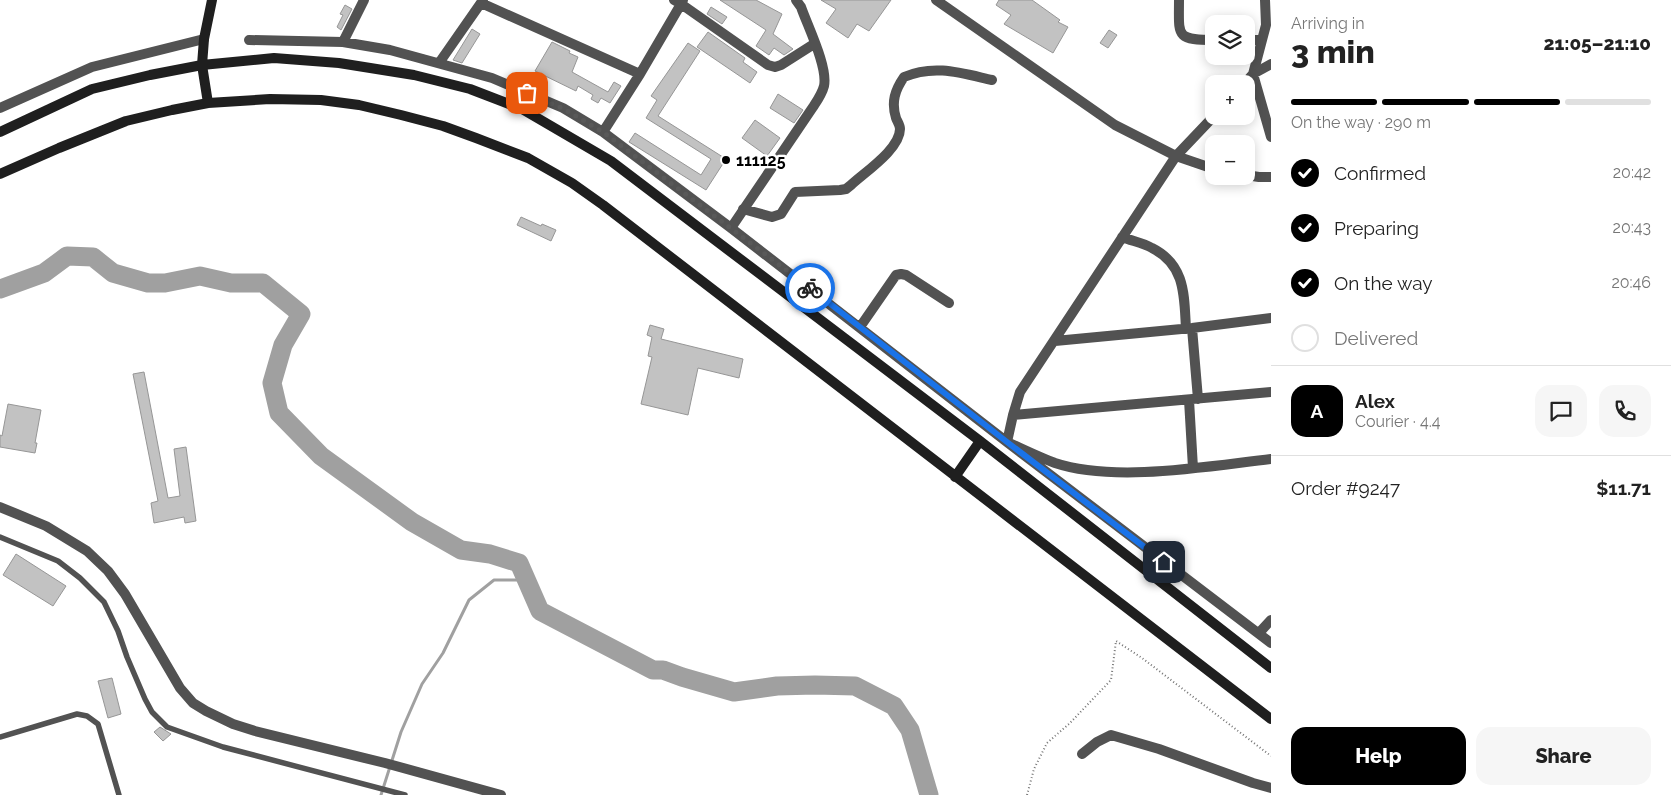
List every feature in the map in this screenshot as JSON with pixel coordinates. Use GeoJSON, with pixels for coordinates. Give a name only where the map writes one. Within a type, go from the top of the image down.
{"type":"FeatureCollection","features":[{"type":"Feature","properties":{"kind":"main road"},"geometry":{"type":"LineString","coordinates":[[208,104],[202,65],[204,39],[212,0]]}},
{"type":"Feature","properties":{"kind":"main road"},"geometry":{"type":"LineString","coordinates":[[0,132],[92,89],[202,65],[274,58],[340,63],[414,75],[461,87],[522,109],[612,161],[980,441],[1271,668]]}},
{"type":"Feature","properties":{"kind":"main road"},"geometry":{"type":"LineString","coordinates":[[0,174],[126,121],[208,104],[270,99],[321,100],[359,105],[443,126],[528,158],[572,183],[603,205],[1271,719]]}},
{"type":"Feature","properties":{"kind":"main road"},"geometry":{"type":"LineString","coordinates":[[955,477],[980,441]]}},
{"type":"Feature","properties":{"kind":"street"},"geometry":{"type":"LineString","coordinates":[[343,42],[364,0]]}},
{"type":"Feature","properties":{"kind":"street"},"geometry":{"type":"LineString","coordinates":[[731,228],[821,94],[824,84],[824,68],[801,7],[796,0]]}},
{"type":"Feature","properties":{"kind":"street"},"geometry":{"type":"LineString","coordinates":[[936,0],[1115,126],[1176,156],[1205,166]]}},
{"type":"Feature","properties":{"kind":"street"},"geometry":{"type":"LineString","coordinates":[[1179,0],[1180,31],[1185,38],[1205,40]]}},
{"type":"Feature","properties":{"kind":"street"},"geometry":{"type":"LineString","coordinates":[[1265,0],[1266,25],[1252,74],[1271,137]]}},
{"type":"Feature","properties":{"kind":"street"},"geometry":{"type":"LineString","coordinates":[[439,63],[482,1],[640,74]]}},
{"type":"Feature","properties":{"kind":"street"},"geometry":{"type":"LineString","coordinates":[[603,132],[640,74],[679,1],[768,65],[775,67],[781,65],[814,44]]}},
{"type":"Feature","properties":{"kind":"street"},"geometry":{"type":"LineString","coordinates":[[0,108],[92,67],[204,39]]}},
{"type":"Feature","properties":{"kind":"street"},"geometry":{"type":"LineString","coordinates":[[249,40],[343,42],[390,50],[492,78],[554,104],[603,132],[731,228],[1271,643]]}},
{"type":"Feature","properties":{"kind":"street"},"geometry":{"type":"LineString","coordinates":[[1255,40],[1262,40]]}},
{"type":"Feature","properties":{"kind":"street"},"geometry":{"type":"LineString","coordinates":[[1252,74],[1271,64]]}},
{"type":"Feature","properties":{"kind":"street"},"geometry":{"type":"LineString","coordinates":[[743,209],[772,217],[781,214],[796,192],[846,189],[888,153],[898,137],[900,128],[896,117],[893,96],[904,77],[924,70],[944,69],[992,80]]}},
{"type":"Feature","properties":{"kind":"street"},"geometry":{"type":"LineString","coordinates":[[1260,101],[1271,99]]}},
{"type":"Feature","properties":{"kind":"street"},"geometry":{"type":"LineString","coordinates":[[1007,442],[1020,392],[1176,156],[1205,125]]}},
{"type":"Feature","properties":{"kind":"street"},"geometry":{"type":"LineString","coordinates":[[1255,176],[1271,177]]}},
{"type":"Feature","properties":{"kind":"street"},"geometry":{"type":"LineString","coordinates":[[1122,237],[1151,248],[1164,255],[1176,266],[1184,292],[1189,328],[1194,399],[1194,468]]}},
{"type":"Feature","properties":{"kind":"street"},"geometry":{"type":"LineString","coordinates":[[860,327],[896,275],[906,274],[949,303]]}},
{"type":"Feature","properties":{"kind":"street"},"geometry":{"type":"LineString","coordinates":[[1054,341],[1271,318]]}},
{"type":"Feature","properties":{"kind":"street"},"geometry":{"type":"LineString","coordinates":[[1014,416],[1271,392]]}},
{"type":"Feature","properties":{"kind":"street"},"geometry":{"type":"LineString","coordinates":[[1007,442],[1055,463],[1077,468],[1108,471],[1140,472],[1194,468],[1271,458]]}},
{"type":"Feature","properties":{"kind":"street"},"geometry":{"type":"LineString","coordinates":[[0,507],[46,526],[87,551],[108,571],[126,594],[180,688],[193,703],[206,711],[233,724],[255,731],[385,763],[501,795]]}},
{"type":"Feature","properties":{"kind":"street"},"geometry":{"type":"LineString","coordinates":[[1259,633],[1271,620]]}},
{"type":"Feature","properties":{"kind":"street"},"geometry":{"type":"LineString","coordinates":[[1082,754],[1097,742],[1111,735],[1159,749],[1271,788]]}},
{"type":"Feature","properties":{"kind":"lane"},"geometry":{"type":"LineString","coordinates":[[0,537],[58,561],[80,578],[104,602],[118,630],[145,699],[152,712],[167,727],[223,747],[405,795]]}},
{"type":"Feature","properties":{"kind":"lane"},"geometry":{"type":"LineString","coordinates":[[0,737],[77,714],[87,716],[98,724],[119,795]]}},
{"type":"Feature","properties":{"kind":"path"},"geometry":{"type":"LineString","coordinates":[[1027,795],[1034,769],[1047,742],[1070,723],[1111,680],[1116,641],[1142,658],[1271,756]]}},
{"type":"Feature","properties":{"kind":"building"},"geometry":{"type":"Polygon","coordinates":[[[720,0],[756,0],[782,14],[773,34],[793,49],[784,55],[774,48],[769,55],[756,46],[766,30],[720,0]]]}},
{"type":"Feature","properties":{"kind":"building"},"geometry":{"type":"Polygon","coordinates":[[[821,0],[891,0],[869,31],[857,24],[848,38],[826,23],[836,9],[821,0]]]}},
{"type":"Feature","properties":{"kind":"building"},"geometry":{"type":"Polygon","coordinates":[[[999,0],[1032,0],[1060,20],[1058,22],[1068,27],[1053,53],[1004,24],[1011,15],[996,5],[999,0]]]}},
{"type":"Feature","properties":{"kind":"building"},"geometry":{"type":"Polygon","coordinates":[[[345,5],[352,9],[341,30],[337,27],[343,15],[340,14],[345,5]]]}},
{"type":"Feature","properties":{"kind":"building"},"geometry":{"type":"Polygon","coordinates":[[[711,7],[727,17],[722,24],[707,14],[711,7]]]}},
{"type":"Feature","properties":{"kind":"building"},"geometry":{"type":"Polygon","coordinates":[[[472,29],[480,34],[462,63],[453,60],[472,29]]]}},
{"type":"Feature","properties":{"kind":"building"},"geometry":{"type":"Polygon","coordinates":[[[1109,30],[1117,35],[1108,48],[1100,43],[1109,30]]]}},
{"type":"Feature","properties":{"kind":"building"},"geometry":{"type":"Polygon","coordinates":[[[708,32],[745,58],[743,62],[757,72],[750,83],[697,47],[708,32]]]}},
{"type":"Feature","properties":{"kind":"building"},"geometry":{"type":"Polygon","coordinates":[[[552,42],[578,57],[572,72],[608,92],[614,82],[621,86],[610,103],[601,98],[598,103],[591,99],[593,95],[578,86],[576,91],[535,71],[552,42]]]}},
{"type":"Feature","properties":{"kind":"building"},"geometry":{"type":"Polygon","coordinates":[[[688,43],[700,51],[658,116],[726,159],[706,190],[629,142],[635,133],[701,175],[711,159],[646,118],[657,100],[651,96],[688,43]]]}},
{"type":"Feature","properties":{"kind":"building"},"geometry":{"type":"Polygon","coordinates":[[[778,94],[803,110],[794,123],[770,108],[778,94]]]}},
{"type":"Feature","properties":{"kind":"building"},"geometry":{"type":"Polygon","coordinates":[[[755,120],[780,138],[767,156],[742,138],[755,120]]]}},
{"type":"Feature","properties":{"kind":"building"},"geometry":{"type":"Polygon","coordinates":[[[521,217],[556,230],[551,241],[517,225],[521,217]]]}},
{"type":"Feature","properties":{"kind":"building"},"geometry":{"type":"Polygon","coordinates":[[[650,325],[664,329],[661,339],[743,359],[739,378],[698,368],[688,415],[641,404],[652,357],[648,356],[652,337],[647,335],[650,325]]]}},
{"type":"Feature","properties":{"kind":"building"},"geometry":{"type":"Polygon","coordinates":[[[144,372],[168,498],[180,496],[174,449],[186,447],[196,521],[185,523],[184,517],[154,523],[151,503],[158,501],[133,374],[144,372]]]}},
{"type":"Feature","properties":{"kind":"building"},"geometry":{"type":"Polygon","coordinates":[[[8,404],[41,410],[35,453],[0,447],[0,435],[2,436],[8,404]]]}},
{"type":"Feature","properties":{"kind":"building"},"geometry":{"type":"Polygon","coordinates":[[[16,554],[66,586],[53,606],[3,575],[16,554]]]}},
{"type":"Feature","properties":{"kind":"building"},"geometry":{"type":"Polygon","coordinates":[[[112,678],[121,714],[108,718],[98,681],[112,678]]]}},
{"type":"Feature","properties":{"kind":"building"},"geometry":{"type":"Polygon","coordinates":[[[160,727],[171,734],[163,741],[154,732],[160,727]]]}},
{"type":"Feature","properties":{"kind":"waterway"},"geometry":{"type":"LineString","coordinates":[[0,289],[44,273],[67,256],[93,257],[113,273],[148,283],[165,283],[200,276],[231,283],[263,283],[301,314],[283,345],[272,383],[279,413],[321,456],[412,522],[461,550],[490,554],[519,563],[540,611],[653,670],[663,670],[734,692],[777,686],[855,686],[894,706],[910,730],[929,795]]}},
{"type":"Feature","properties":{"kind":"waterway"},"geometry":{"type":"LineString","coordinates":[[381,795],[401,732],[422,684],[443,653],[469,600],[494,580],[527,580]]}},
{"type":"Feature","properties":{"kind":"way so far"},"geometry":{"type":"LineString","coordinates":[[527,93],[562,108],[603,132],[810,288]]}},
{"type":"Feature","properties":{"kind":"place","name":"111125"},"geometry":{"type":"Point","coordinates":[726,160]}},
{"type":"Feature","properties":{"kind":"route"},"geometry":{"type":"LineString","coordinates":[[810,288],[1164,562]]}}]}
